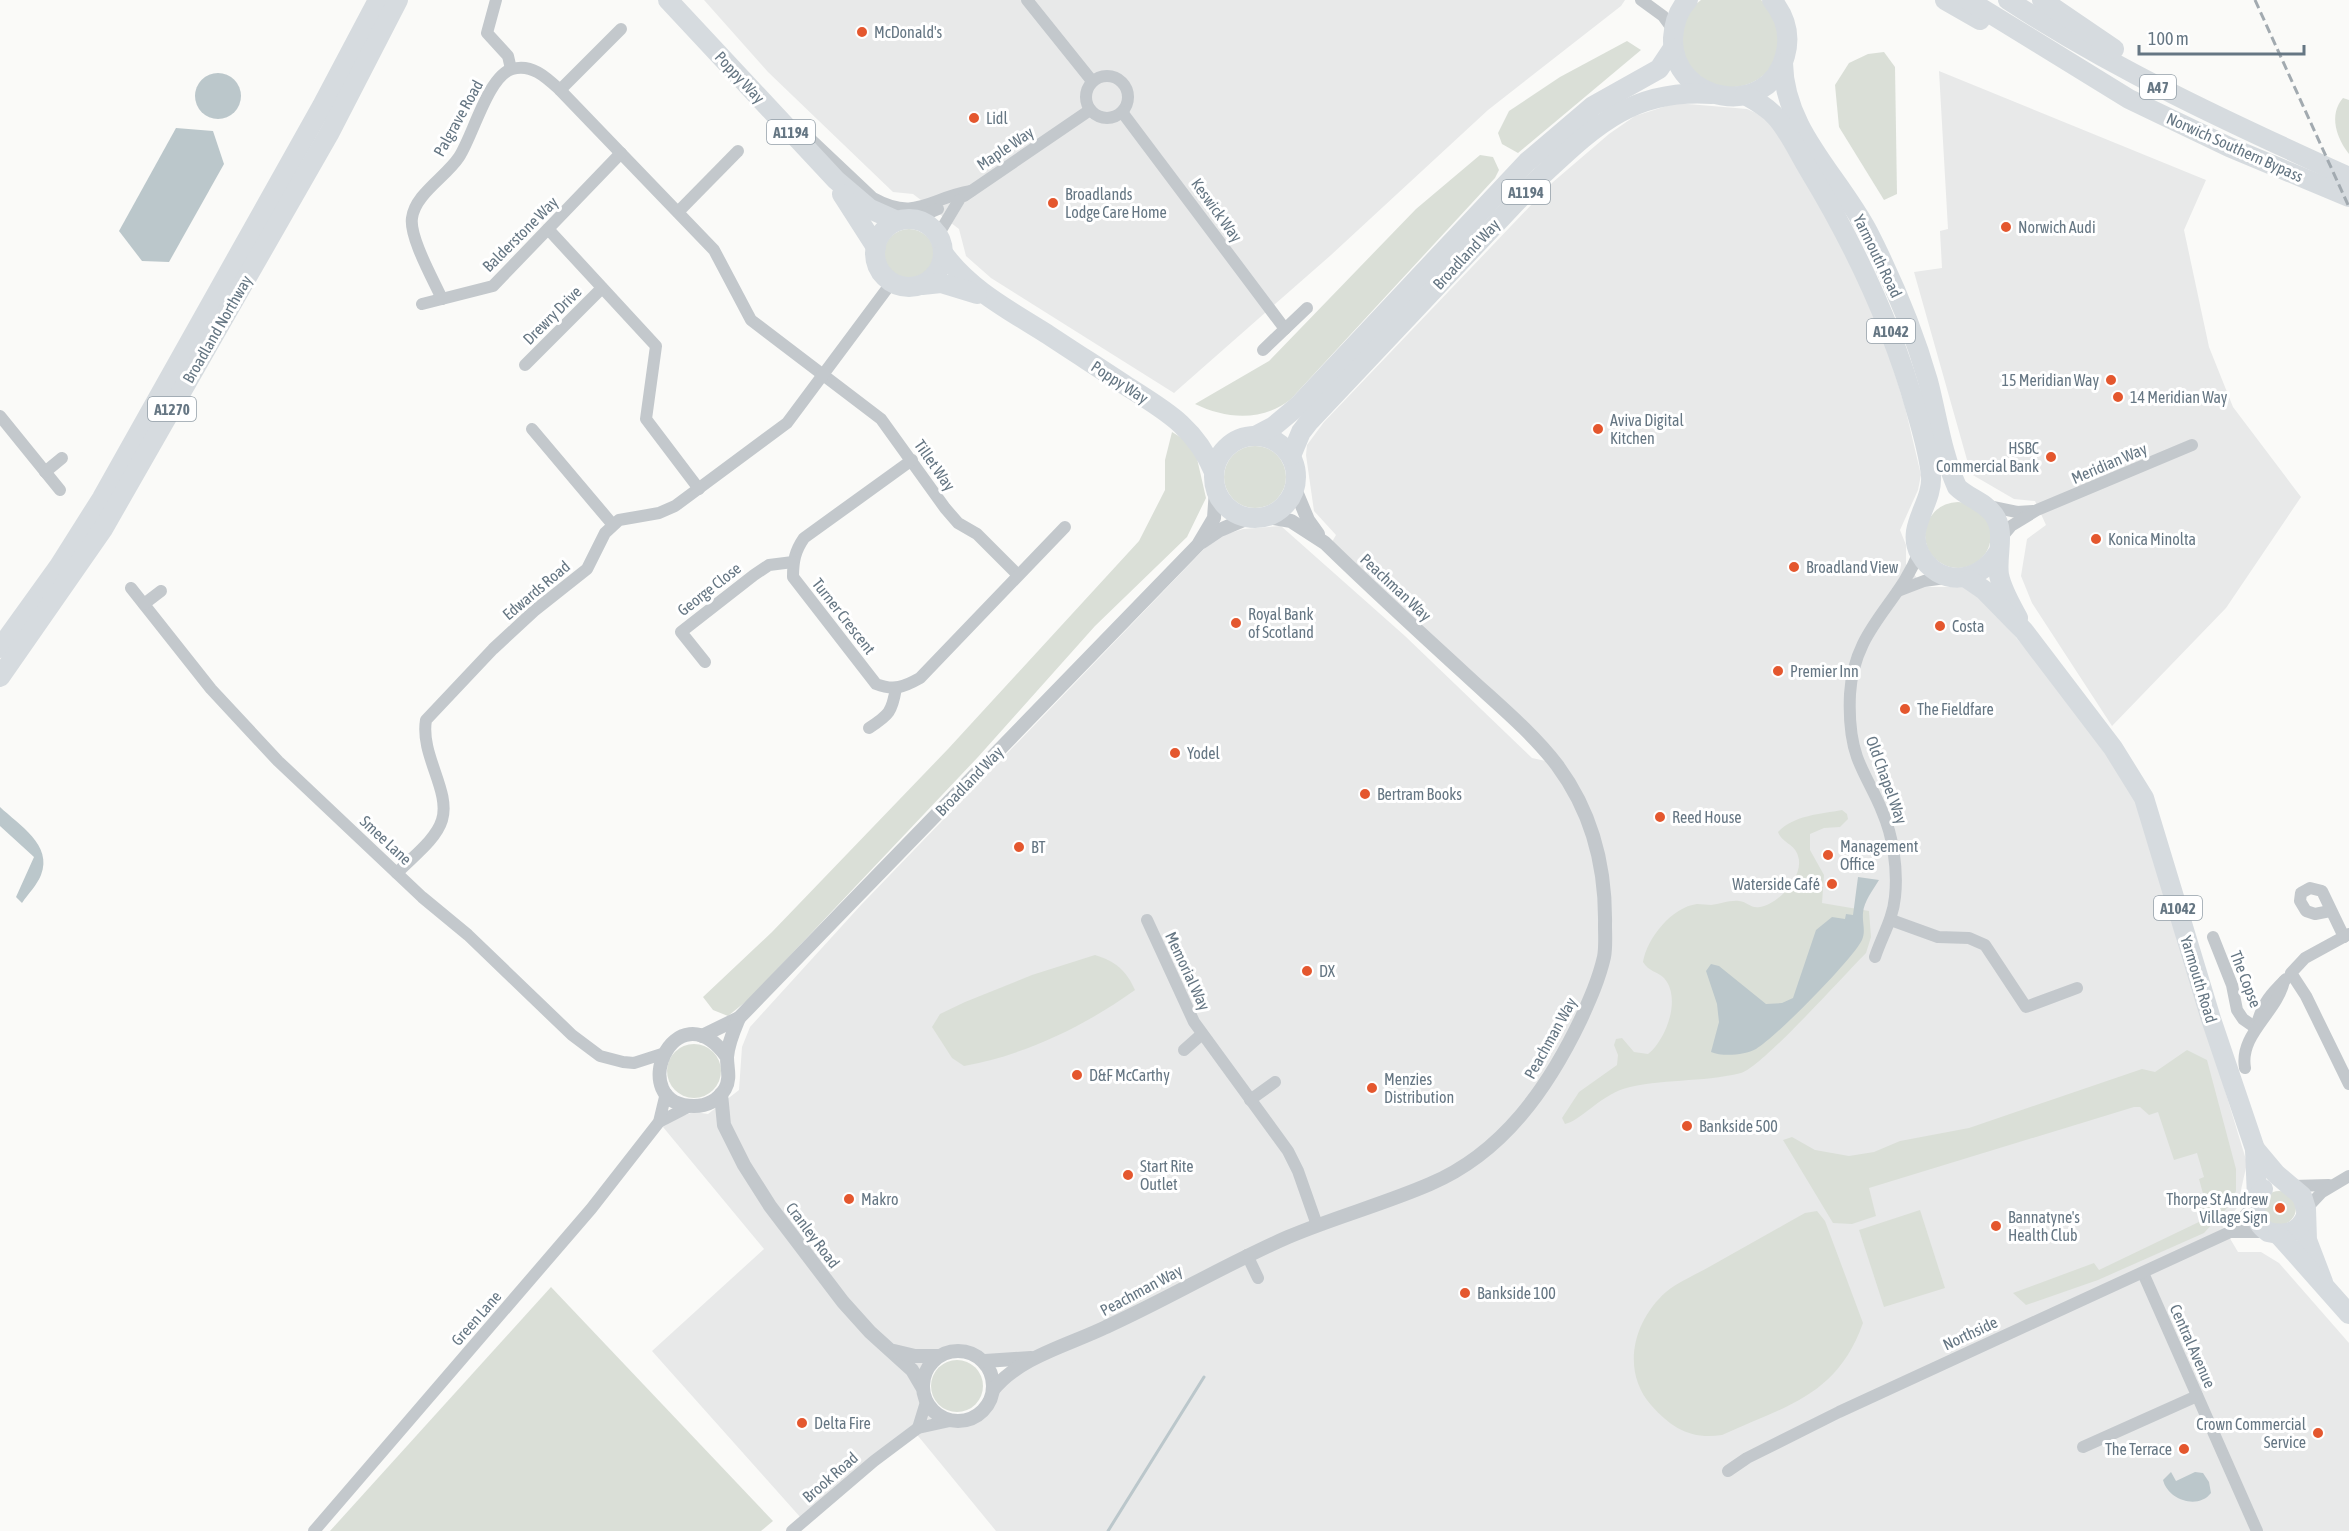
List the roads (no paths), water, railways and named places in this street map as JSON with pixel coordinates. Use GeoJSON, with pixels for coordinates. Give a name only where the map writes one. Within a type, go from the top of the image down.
{"type":"FeatureCollection","features":[{"type":"Feature","properties":{"kind":"highway"},"geometry":{"type":"LineString","coordinates":[[322,106],[369,0]]}},
{"type":"Feature","properties":{"kind":"highway","name":"Broadland Northway"},"geometry":{"type":"LineString","coordinates":[[0,648],[58,566],[102,498],[322,106],[378,0]]}},
{"type":"Feature","properties":{"kind":"highway","name":"Broadland Northway"},"geometry":{"type":"LineString","coordinates":[[0,677],[103,529],[330,132],[398,0]]}},
{"type":"Feature","properties":{"kind":"highway"},"geometry":{"type":"LineString","coordinates":[[1688,0],[1677,16],[1673,40],[1687,76],[1712,94]]}},
{"type":"Feature","properties":{"kind":"highway"},"geometry":{"type":"LineString","coordinates":[[1776,0],[1796,15],[1800,35],[1796,83],[1798,97],[1814,133],[1849,198]]}},
{"type":"Feature","properties":{"kind":"highway","name":"Yarmouth Road"},"geometry":{"type":"LineString","coordinates":[[1776,0],[1787,32],[1783,63],[1784,86],[1797,122],[1849,198],[1901,303],[1922,362],[1951,470],[1957,487],[1965,494]]}},
{"type":"Feature","properties":{"kind":"highway","name":"A47"},"geometry":{"type":"LineString","coordinates":[[1945,0],[1965,13],[2055,55]]}},
{"type":"Feature","properties":{"kind":"highway","name":"Norwich Southern Bypass"},"geometry":{"type":"LineString","coordinates":[[1968,0],[2129,99],[2229,147],[2349,198]]}},
{"type":"Feature","properties":{"kind":"highway","name":"Norwich Southern Bypass"},"geometry":{"type":"LineString","coordinates":[[2008,0],[2053,29],[2141,78],[2267,140],[2349,177]]}},
{"type":"Feature","properties":{"kind":"highway","name":"A47"},"geometry":{"type":"LineString","coordinates":[[2042,0],[2095,37],[2202,98],[2267,140]]}},
{"type":"Feature","properties":{"kind":"highway","name":"Poppy Way"},"geometry":{"type":"LineString","coordinates":[[674,5],[836,180],[870,209],[906,220]]}},
{"type":"Feature","properties":{"kind":"highway","name":"Broadland Way"},"geometry":{"type":"LineString","coordinates":[[1247,437],[1274,426],[1298,406],[1534,155],[1593,106],[1659,69],[1673,40]]}},
{"type":"Feature","properties":{"kind":"highway","name":"Yarmouth Road"},"geometry":{"type":"LineString","coordinates":[[1712,94],[1745,95],[1771,84],[1783,63]]}},
{"type":"Feature","properties":{"kind":"highway","name":"Broadland Way"},"geometry":{"type":"LineString","coordinates":[[1291,456],[1301,432],[1308,423],[1538,179],[1568,151],[1614,115],[1641,101],[1671,94],[1712,94]]}},
{"type":"Feature","properties":{"kind":"highway","name":"Yarmouth Road"},"geometry":{"type":"LineString","coordinates":[[1745,95],[1766,107],[1784,128],[1831,207],[1870,282],[1899,354],[1922,432],[1931,477],[1929,495],[1916,526],[1919,552],[1934,571],[1959,578],[1984,590],[2024,631],[2113,747],[2144,798],[2211,1019],[2255,1149],[2258,1222],[2273,1233],[2322,1282],[2349,1314]]}},
{"type":"Feature","properties":{"kind":"highway","name":"Poppy Way"},"geometry":{"type":"LineString","coordinates":[[836,180],[876,247]]}},
{"type":"Feature","properties":{"kind":"highway"},"geometry":{"type":"LineString","coordinates":[[906,220],[924,223],[941,244],[938,272],[922,285],[901,286],[892,282],[878,267],[876,247],[887,227],[906,220]]}},
{"type":"Feature","properties":{"kind":"highway","name":"Poppy Way"},"geometry":{"type":"LineString","coordinates":[[941,244],[958,273],[988,298],[1133,390],[1189,429],[1220,440],[1247,437]]}},
{"type":"Feature","properties":{"kind":"highway","name":"Poppy Way"},"geometry":{"type":"LineString","coordinates":[[922,285],[941,283],[988,298]]}},
{"type":"Feature","properties":{"kind":"highway","name":"Poppy Way"},"geometry":{"type":"LineString","coordinates":[[1189,429],[1206,453],[1215,481]]}},
{"type":"Feature","properties":{"kind":"highway"},"geometry":{"type":"LineString","coordinates":[[1247,437],[1277,442],[1291,456],[1296,472],[1295,489],[1285,506],[1258,518],[1235,514],[1227,507],[1215,481],[1223,451],[1247,437]]}},
{"type":"Feature","properties":{"kind":"highway"},"geometry":{"type":"LineString","coordinates":[[1925,507],[1943,496],[1965,494],[1987,506]]}},
{"type":"Feature","properties":{"kind":"highway","name":"Yarmouth Road"},"geometry":{"type":"LineString","coordinates":[[1987,506],[1996,516],[2000,578],[2024,631]]}},
{"type":"Feature","properties":{"kind":"highway"},"geometry":{"type":"LineString","coordinates":[[1959,578],[1984,569],[1999,546]]}},
{"type":"Feature","properties":{"kind":"highway","name":"Yarmouth Road"},"geometry":{"type":"LineString","coordinates":[[2255,1149],[2302,1196],[2306,1212],[2307,1240],[2322,1282]]}},
{"type":"Feature","properties":{"kind":"highway"},"geometry":{"type":"LineString","coordinates":[[2256,1201],[2268,1185],[2288,1184]]}},
{"type":"Feature","properties":{"kind":"highway"},"geometry":{"type":"LineString","coordinates":[[2273,1233],[2295,1231],[2306,1212]]}},
{"type":"Feature","properties":{"kind":"street"},"geometry":{"type":"LineString","coordinates":[[496,0],[487,33],[508,56],[511,69],[525,67],[542,74],[560,90],[714,250],[751,320],[825,375]]}},
{"type":"Feature","properties":{"kind":"street"},"geometry":{"type":"LineString","coordinates":[[1027,0],[1092,81]]}},
{"type":"Feature","properties":{"kind":"street"},"geometry":{"type":"LineString","coordinates":[[1641,0],[1663,16],[1673,40]]}},
{"type":"Feature","properties":{"kind":"street"},"geometry":{"type":"LineString","coordinates":[[560,90],[621,29]]}},
{"type":"Feature","properties":{"kind":"street","name":"Palgrave Road"},"geometry":{"type":"LineString","coordinates":[[442,299],[411,220],[415,207],[458,159],[490,92],[511,69]]}},
{"type":"Feature","properties":{"kind":"street"},"geometry":{"type":"LineString","coordinates":[[1112,76],[1124,84],[1128,98],[1122,112],[1104,118],[1090,110],[1086,93],[1092,81],[1098,77],[1112,76]]}},
{"type":"Feature","properties":{"kind":"street"},"geometry":{"type":"LineString","coordinates":[[746,84],[803,131],[873,198],[886,205],[904,210],[920,208],[954,194],[970,191]]}},
{"type":"Feature","properties":{"kind":"street","name":"Maple Way"},"geometry":{"type":"LineString","coordinates":[[906,220],[959,200],[1090,110]]}},
{"type":"Feature","properties":{"kind":"street","name":"Keswick Way"},"geometry":{"type":"LineString","coordinates":[[1122,112],[1285,329]]}},
{"type":"Feature","properties":{"kind":"street"},"geometry":{"type":"LineString","coordinates":[[678,212],[738,151]]}},
{"type":"Feature","properties":{"kind":"street","name":"Balderstone Way"},"geometry":{"type":"LineString","coordinates":[[422,304],[494,286],[621,153]]}},
{"type":"Feature","properties":{"kind":"street","name":"Maple Way"},"geometry":{"type":"LineString","coordinates":[[941,244],[959,200]]}},
{"type":"Feature","properties":{"kind":"street","name":"Drewry Drive"},"geometry":{"type":"LineString","coordinates":[[548,229],[656,346],[646,419],[699,489]]}},
{"type":"Feature","properties":{"kind":"street"},"geometry":{"type":"LineString","coordinates":[[532,429],[613,525],[619,520],[659,513],[675,507],[787,423],[825,375],[892,282]]}},
{"type":"Feature","properties":{"kind":"street","name":"Drewry Drive"},"geometry":{"type":"LineString","coordinates":[[525,365],[602,288]]}},
{"type":"Feature","properties":{"kind":"street"},"geometry":{"type":"LineString","coordinates":[[1263,350],[1307,308]]}},
{"type":"Feature","properties":{"kind":"street","name":"Tillet Way"},"geometry":{"type":"LineString","coordinates":[[825,375],[881,419],[958,523],[977,534],[1017,574]]}},
{"type":"Feature","properties":{"kind":"street"},"geometry":{"type":"LineString","coordinates":[[0,416],[60,490]]}},
{"type":"Feature","properties":{"kind":"street","name":"Meridian Way"},"geometry":{"type":"LineString","coordinates":[[1999,546],[2011,526],[2037,510],[2192,445]]}},
{"type":"Feature","properties":{"kind":"street"},"geometry":{"type":"LineString","coordinates":[[45,472],[62,458]]}},
{"type":"Feature","properties":{"kind":"street"},"geometry":{"type":"LineString","coordinates":[[793,562],[795,550],[804,538],[912,460]]}},
{"type":"Feature","properties":{"kind":"street","name":"Broadland Way"},"geometry":{"type":"LineString","coordinates":[[662,1054],[678,1039],[690,1035],[702,1036],[739,1018],[1198,544],[1214,518],[1215,481]]}},
{"type":"Feature","properties":{"kind":"street","name":"Peachman Way"},"geometry":{"type":"LineString","coordinates":[[1295,489],[1308,520],[1324,543]]}},
{"type":"Feature","properties":{"kind":"street","name":"Meridian Way"},"geometry":{"type":"LineString","coordinates":[[1987,506],[2017,512],[2037,510]]}},
{"type":"Feature","properties":{"kind":"street","name":"Broadland Way"},"geometry":{"type":"LineString","coordinates":[[1198,544],[1220,530],[1258,518]]}},
{"type":"Feature","properties":{"kind":"street","name":"Peachman Way"},"geometry":{"type":"LineString","coordinates":[[950,1421],[964,1420],[982,1412],[993,1390],[1006,1376],[1042,1356],[1109,1326],[1247,1255],[1317,1225],[1412,1191],[1455,1172],[1490,1147],[1517,1122],[1549,1077],[1590,998],[1604,955],[1604,877],[1596,841],[1579,800],[1556,764],[1503,710],[1324,543],[1291,521],[1258,518]]}},
{"type":"Feature","properties":{"kind":"street","name":"Edwards Road"},"geometry":{"type":"LineString","coordinates":[[397,873],[436,831],[442,819],[444,801],[424,743],[426,720],[493,649],[534,611],[587,569],[605,532],[613,525]]}},
{"type":"Feature","properties":{"kind":"street"},"geometry":{"type":"LineString","coordinates":[[869,729],[892,709],[896,688],[920,678],[1017,574],[1065,527]]}},
{"type":"Feature","properties":{"kind":"street","name":"Old Chapel Way"},"geometry":{"type":"LineString","coordinates":[[1875,957],[1891,920],[1896,884],[1892,843],[1883,812],[1856,755],[1850,725],[1850,692],[1863,643],[1876,618],[1898,591],[1919,552]]}},
{"type":"Feature","properties":{"kind":"street","name":"George Close"},"geometry":{"type":"LineString","coordinates":[[705,662],[681,632],[769,565],[793,562]]}},
{"type":"Feature","properties":{"kind":"street","name":"Turner Crescent"},"geometry":{"type":"LineString","coordinates":[[793,562],[793,577],[876,684],[889,689],[896,688]]}},
{"type":"Feature","properties":{"kind":"street"},"geometry":{"type":"LineString","coordinates":[[1898,591],[1924,581],[1959,578]]}},
{"type":"Feature","properties":{"kind":"street","name":"Smee Lane"},"geometry":{"type":"LineString","coordinates":[[131,588],[226,706],[278,761],[397,873],[468,935],[572,1035],[600,1056],[634,1063],[659,1073]]}},
{"type":"Feature","properties":{"kind":"street"},"geometry":{"type":"LineString","coordinates":[[144,604],[161,591]]}},
{"type":"Feature","properties":{"kind":"street"},"geometry":{"type":"LineString","coordinates":[[2245,1068],[2243,1052],[2256,1028],[2261,1010],[2274,988],[2288,977],[2299,962],[2346,935],[2330,911]]}},
{"type":"Feature","properties":{"kind":"street","name":"Memorial Way"},"geometry":{"type":"LineString","coordinates":[[1147,920],[1184,1006],[1202,1035],[1288,1151],[1298,1171],[1317,1225]]}},
{"type":"Feature","properties":{"kind":"street"},"geometry":{"type":"LineString","coordinates":[[1891,920],[1938,937],[1969,938],[1985,945],[2026,1007],[2076,988]]}},
{"type":"Feature","properties":{"kind":"street","name":"The Copse"},"geometry":{"type":"LineString","coordinates":[[2213,937],[2232,985],[2237,1010],[2243,1019],[2256,1028]]}},
{"type":"Feature","properties":{"kind":"street"},"geometry":{"type":"LineString","coordinates":[[2288,977],[2306,996],[2349,1084]]}},
{"type":"Feature","properties":{"kind":"street","name":"Broadland Way"},"geometry":{"type":"LineString","coordinates":[[721,1094],[730,1074],[727,1057],[731,1037],[739,1018]]}},
{"type":"Feature","properties":{"kind":"street","name":"Memorial Way"},"geometry":{"type":"LineString","coordinates":[[1184,1050],[1202,1035]]}},
{"type":"Feature","properties":{"kind":"street"},"geometry":{"type":"LineString","coordinates":[[702,1036],[717,1043],[727,1057]]}},
{"type":"Feature","properties":{"kind":"street"},"geometry":{"type":"LineString","coordinates":[[662,1054],[659,1073],[666,1093],[679,1103],[695,1106],[721,1094]]}},
{"type":"Feature","properties":{"kind":"street","name":"Smee Lane"},"geometry":{"type":"LineString","coordinates":[[634,1063],[662,1054]]}},
{"type":"Feature","properties":{"kind":"street"},"geometry":{"type":"LineString","coordinates":[[1250,1100],[1275,1082]]}},
{"type":"Feature","properties":{"kind":"street","name":"Green Lane"},"geometry":{"type":"LineString","coordinates":[[314,1531],[591,1209],[659,1122],[666,1093]]}},
{"type":"Feature","properties":{"kind":"street","name":"Cranley Road"},"geometry":{"type":"LineString","coordinates":[[721,1094],[724,1125],[744,1166],[770,1206],[864,1326],[894,1351],[912,1370],[922,1387]]}},
{"type":"Feature","properties":{"kind":"street","name":"Cranley Road"},"geometry":{"type":"LineString","coordinates":[[695,1106],[724,1125]]}},
{"type":"Feature","properties":{"kind":"street","name":"Green Lane"},"geometry":{"type":"LineString","coordinates":[[659,1122],[695,1106]]}},
{"type":"Feature","properties":{"kind":"street"},"geometry":{"type":"LineString","coordinates":[[2306,1212],[2322,1192],[2349,1176]]}},
{"type":"Feature","properties":{"kind":"street"},"geometry":{"type":"LineString","coordinates":[[2288,1184],[2333,1184]]}},
{"type":"Feature","properties":{"kind":"street","name":"Northside"},"geometry":{"type":"LineString","coordinates":[[1728,1471],[1747,1458],[1839,1412],[2230,1232],[2256,1201]]}},
{"type":"Feature","properties":{"kind":"street","name":"Northside"},"geometry":{"type":"LineString","coordinates":[[2230,1232],[2273,1233]]}},
{"type":"Feature","properties":{"kind":"street"},"geometry":{"type":"LineString","coordinates":[[1247,1255],[1258,1278]]}},
{"type":"Feature","properties":{"kind":"street","name":"Central Avenue"},"geometry":{"type":"LineString","coordinates":[[2143,1273],[2257,1531]]}},
{"type":"Feature","properties":{"kind":"street","name":"Peachman Way"},"geometry":{"type":"LineString","coordinates":[[938,1356],[961,1350],[985,1361],[1019,1360],[1042,1356]]}},
{"type":"Feature","properties":{"kind":"street"},"geometry":{"type":"LineString","coordinates":[[894,1351],[915,1356],[938,1356]]}},
{"type":"Feature","properties":{"kind":"street"},"geometry":{"type":"LineString","coordinates":[[938,1356],[924,1374],[922,1387],[926,1402],[936,1414],[950,1421]]}},
{"type":"Feature","properties":{"kind":"street"},"geometry":{"type":"LineString","coordinates":[[985,1361],[991,1374],[993,1390]]}},
{"type":"Feature","properties":{"kind":"street"},"geometry":{"type":"LineString","coordinates":[[2083,1447],[2197,1396]]}},
{"type":"Feature","properties":{"kind":"street"},"geometry":{"type":"LineString","coordinates":[[918,1428],[926,1402]]}},
{"type":"Feature","properties":{"kind":"street","name":"Brook Road"},"geometry":{"type":"LineString","coordinates":[[792,1531],[874,1461],[918,1428],[950,1421]]}},
{"type":"Feature","properties":{"kind":"waterway"},"geometry":{"type":"LineString","coordinates":[[1108,1531],[1204,1377]]}},
{"type":"Feature","properties":{"kind":"railway"},"geometry":{"type":"LineString","coordinates":[[2255,0],[2349,207]]}},
{"type":"Feature","properties":{"kind":"place","name":"McDonald's"},"geometry":{"type":"Point","coordinates":[862,32]}},
{"type":"Feature","properties":{"kind":"place","name":"Lidl"},"geometry":{"type":"Point","coordinates":[974,118]}},
{"type":"Feature","properties":{"kind":"place","name":"Broadlands Lodge Care Home"},"geometry":{"type":"Point","coordinates":[1053,203]}},
{"type":"Feature","properties":{"kind":"place","name":"Norwich Audi"},"geometry":{"type":"Point","coordinates":[2006,227]}},
{"type":"Feature","properties":{"kind":"place","name":"15 Meridian Way"},"geometry":{"type":"Point","coordinates":[2111,380]}},
{"type":"Feature","properties":{"kind":"place","name":"14 Meridian Way"},"geometry":{"type":"Point","coordinates":[2118,397]}},
{"type":"Feature","properties":{"kind":"place","name":"Aviva Digital Kitchen"},"geometry":{"type":"Point","coordinates":[1598,429]}},
{"type":"Feature","properties":{"kind":"place","name":"HSBC Commercial Bank"},"geometry":{"type":"Point","coordinates":[2051,457]}},
{"type":"Feature","properties":{"kind":"place","name":"Konica Minolta"},"geometry":{"type":"Point","coordinates":[2096,539]}},
{"type":"Feature","properties":{"kind":"place","name":"Broadland View"},"geometry":{"type":"Point","coordinates":[1794,567]}},
{"type":"Feature","properties":{"kind":"place","name":"Royal Bank of Scotland"},"geometry":{"type":"Point","coordinates":[1236,623]}},
{"type":"Feature","properties":{"kind":"place","name":"Costa"},"geometry":{"type":"Point","coordinates":[1940,626]}},
{"type":"Feature","properties":{"kind":"place","name":"Premier Inn"},"geometry":{"type":"Point","coordinates":[1778,671]}},
{"type":"Feature","properties":{"kind":"place","name":"The Fieldfare"},"geometry":{"type":"Point","coordinates":[1905,709]}},
{"type":"Feature","properties":{"kind":"place","name":"Yodel"},"geometry":{"type":"Point","coordinates":[1175,753]}},
{"type":"Feature","properties":{"kind":"place","name":"Bertram Books"},"geometry":{"type":"Point","coordinates":[1365,794]}},
{"type":"Feature","properties":{"kind":"place","name":"Reed House"},"geometry":{"type":"Point","coordinates":[1660,817]}},
{"type":"Feature","properties":{"kind":"place","name":"BT"},"geometry":{"type":"Point","coordinates":[1019,847]}},
{"type":"Feature","properties":{"kind":"place","name":"Management Office"},"geometry":{"type":"Point","coordinates":[1828,855]}},
{"type":"Feature","properties":{"kind":"place","name":"Waterside Café"},"geometry":{"type":"Point","coordinates":[1832,884]}},
{"type":"Feature","properties":{"kind":"place","name":"DX"},"geometry":{"type":"Point","coordinates":[1307,971]}},
{"type":"Feature","properties":{"kind":"place","name":"D&F McCarthy"},"geometry":{"type":"Point","coordinates":[1077,1075]}},
{"type":"Feature","properties":{"kind":"place","name":"Menzies Distribution"},"geometry":{"type":"Point","coordinates":[1372,1088]}},
{"type":"Feature","properties":{"kind":"place","name":"Bankside 500"},"geometry":{"type":"Point","coordinates":[1687,1126]}},
{"type":"Feature","properties":{"kind":"place","name":"Start Rite Outlet"},"geometry":{"type":"Point","coordinates":[1128,1175]}},
{"type":"Feature","properties":{"kind":"place","name":"Makro"},"geometry":{"type":"Point","coordinates":[849,1199]}},
{"type":"Feature","properties":{"kind":"place","name":"Thorpe St Andrew Village Sign"},"geometry":{"type":"Point","coordinates":[2280,1208]}},
{"type":"Feature","properties":{"kind":"place","name":"Bannatyne's Health Club"},"geometry":{"type":"Point","coordinates":[1996,1226]}},
{"type":"Feature","properties":{"kind":"place","name":"Bankside 100"},"geometry":{"type":"Point","coordinates":[1465,1293]}},
{"type":"Feature","properties":{"kind":"place","name":"Delta Fire"},"geometry":{"type":"Point","coordinates":[802,1423]}},
{"type":"Feature","properties":{"kind":"place","name":"Crown Commercial Service"},"geometry":{"type":"Point","coordinates":[2318,1433]}},
{"type":"Feature","properties":{"kind":"place","name":"The Terrace"},"geometry":{"type":"Point","coordinates":[2184,1449]}}]}
